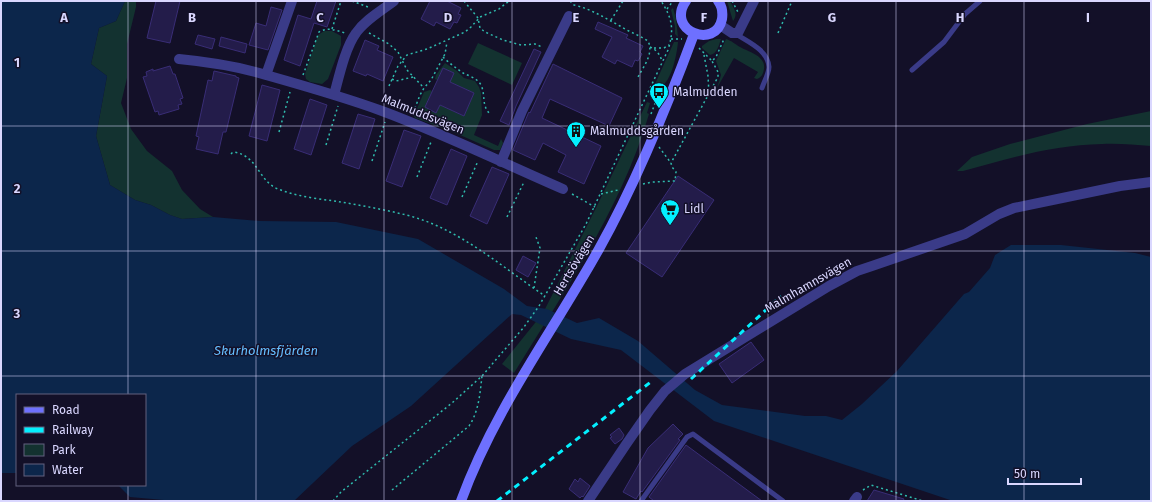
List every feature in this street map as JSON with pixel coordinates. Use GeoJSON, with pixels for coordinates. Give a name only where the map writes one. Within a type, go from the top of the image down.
{"type":"FeatureCollection","features":[{"type":"Feature","properties":{"kind":"main road"},"geometry":{"type":"LineString","coordinates":[[684,2],[681,13],[683,23],[689,31],[694,34],[705,35],[711,33],[720,25],[722,17],[721,4]]}},
{"type":"Feature","properties":{"kind":"main road","name":"Hertsövägen"},"geometry":{"type":"LineString","coordinates":[[460,501],[477,460],[507,402],[599,250],[630,189],[668,104],[694,34]]}},
{"type":"Feature","properties":{"kind":"street"},"geometry":{"type":"LineString","coordinates":[[266,75],[292,1]]}},
{"type":"Feature","properties":{"kind":"street"},"geometry":{"type":"LineString","coordinates":[[334,95],[349,45],[356,32],[367,21],[394,1]]}},
{"type":"Feature","properties":{"kind":"street"},"geometry":{"type":"LineString","coordinates":[[720,25],[735,34],[738,33],[754,1]]}},
{"type":"Feature","properties":{"kind":"street"},"geometry":{"type":"LineString","coordinates":[[501,162],[522,111],[569,16]]}},
{"type":"Feature","properties":{"kind":"street","name":"Malmuddsvägen"},"geometry":{"type":"LineString","coordinates":[[179,59],[219,63],[246,68],[382,111],[460,143],[563,190]]}},
{"type":"Feature","properties":{"kind":"street","name":"Malmhamnsvägen"},"geometry":{"type":"LineString","coordinates":[[588,501],[626,443],[650,410],[665,392],[685,374],[829,286],[857,271],[965,234],[994,217],[1014,208],[1120,186],[1151,182]]}},
{"type":"Feature","properties":{"kind":"lane"},"geometry":{"type":"LineString","coordinates":[[912,70],[944,42],[965,14],[980,1]]}},
{"type":"Feature","properties":{"kind":"lane"},"geometry":{"type":"LineString","coordinates":[[735,34],[757,46],[767,58],[769,68],[762,88]]}},
{"type":"Feature","properties":{"kind":"lane"},"geometry":{"type":"LineString","coordinates":[[641,501],[687,437],[693,434],[784,501]]}},
{"type":"Feature","properties":{"kind":"path"},"geometry":{"type":"LineString","coordinates":[[332,29],[341,1]]}},
{"type":"Feature","properties":{"kind":"path"},"geometry":{"type":"LineString","coordinates":[[352,1],[373,9]]}},
{"type":"Feature","properties":{"kind":"path"},"geometry":{"type":"LineString","coordinates":[[464,1],[478,18],[480,28],[490,35],[521,44],[537,45],[551,52]]}},
{"type":"Feature","properties":{"kind":"path"},"geometry":{"type":"LineString","coordinates":[[389,86],[398,66],[407,55],[447,41],[471,27],[478,18],[499,9],[509,1]]}},
{"type":"Feature","properties":{"kind":"path"},"geometry":{"type":"LineString","coordinates":[[570,1],[574,5],[611,20],[621,27],[648,40],[650,47],[649,56],[638,76]]}},
{"type":"Feature","properties":{"kind":"path"},"geometry":{"type":"LineString","coordinates":[[611,20],[623,1]]}},
{"type":"Feature","properties":{"kind":"path"},"geometry":{"type":"LineString","coordinates":[[333,501],[341,492],[452,403],[482,376],[539,306],[568,258],[595,207],[663,62],[672,39],[672,24],[667,9],[661,1]]}},
{"type":"Feature","properties":{"kind":"path"},"geometry":{"type":"LineString","coordinates":[[667,9],[673,1]]}},
{"type":"Feature","properties":{"kind":"path"},"geometry":{"type":"LineString","coordinates":[[778,34],[792,1]]}},
{"type":"Feature","properties":{"kind":"path"},"geometry":{"type":"LineString","coordinates":[[301,80],[318,34],[324,30],[332,29],[348,34]]}},
{"type":"Feature","properties":{"kind":"path"},"geometry":{"type":"LineString","coordinates":[[365,30],[389,44],[398,52],[407,70],[424,88]]}},
{"type":"Feature","properties":{"kind":"path"},"geometry":{"type":"LineString","coordinates":[[411,119],[420,95],[431,80],[443,57],[447,48],[447,41]]}},
{"type":"Feature","properties":{"kind":"path"},"geometry":{"type":"LineString","coordinates":[[650,47],[664,48],[669,45]]}},
{"type":"Feature","properties":{"kind":"path"},"geometry":{"type":"LineString","coordinates":[[654,48],[659,53],[663,62]]}},
{"type":"Feature","properties":{"kind":"path"},"geometry":{"type":"LineString","coordinates":[[703,53],[708,76],[709,96]]}},
{"type":"Feature","properties":{"kind":"path"},"geometry":{"type":"LineString","coordinates":[[443,57],[453,66],[476,79],[483,91],[485,109],[490,114]]}},
{"type":"Feature","properties":{"kind":"path"},"geometry":{"type":"LineString","coordinates":[[675,181],[676,172],[671,163],[709,96],[719,74],[712,61]]}},
{"type":"Feature","properties":{"kind":"path"},"geometry":{"type":"LineString","coordinates":[[392,79],[396,81],[413,77]]}},
{"type":"Feature","properties":{"kind":"path"},"geometry":{"type":"LineString","coordinates":[[279,132],[290,90]]}},
{"type":"Feature","properties":{"kind":"path"},"geometry":{"type":"LineString","coordinates":[[653,107],[660,90]]}},
{"type":"Feature","properties":{"kind":"path"},"geometry":{"type":"LineString","coordinates":[[326,145],[338,104]]}},
{"type":"Feature","properties":{"kind":"path"},"geometry":{"type":"LineString","coordinates":[[372,161],[386,120]]}},
{"type":"Feature","properties":{"kind":"path"},"geometry":{"type":"LineString","coordinates":[[417,177],[433,138]]}},
{"type":"Feature","properties":{"kind":"path"},"geometry":{"type":"LineString","coordinates":[[231,154],[236,152],[256,164],[268,183],[279,190],[409,216],[440,226],[488,255],[545,296]]}},
{"type":"Feature","properties":{"kind":"path"},"geometry":{"type":"LineString","coordinates":[[462,197],[479,158]]}},
{"type":"Feature","properties":{"kind":"path"},"geometry":{"type":"LineString","coordinates":[[507,217],[526,178]]}},
{"type":"Feature","properties":{"kind":"path"},"geometry":{"type":"LineString","coordinates":[[563,190],[595,207]]}},
{"type":"Feature","properties":{"kind":"path"},"geometry":{"type":"LineString","coordinates":[[534,288],[540,248],[536,237]]}},
{"type":"Feature","properties":{"kind":"path"},"geometry":{"type":"LineString","coordinates":[[392,490],[469,426],[474,419],[480,398],[482,376]]}},
{"type":"Feature","properties":{"kind":"path"},"geometry":{"type":"LineString","coordinates":[[856,499],[863,490],[871,485],[923,501]]}},
{"type":"Feature","properties":{"kind":"green space"},"geometry":{"type":"Polygon","coordinates":[[[125,1],[136,1],[136,7],[127,44],[127,78],[121,103],[131,129],[147,151],[172,171],[182,190],[200,209],[213,217],[182,219],[170,215],[151,205],[135,200],[110,185],[96,136],[107,76],[91,64],[99,28],[116,21],[125,1]]]}},
{"type":"Feature","properties":{"kind":"green space"},"geometry":{"type":"Polygon","coordinates":[[[727,1],[730,1],[735,11],[735,18],[733,21],[727,1]]]}},
{"type":"Feature","properties":{"kind":"green space"},"geometry":{"type":"Polygon","coordinates":[[[673,8],[678,37],[675,34],[675,26],[671,10],[673,8]]]}},
{"type":"Feature","properties":{"kind":"green space"},"geometry":{"type":"Polygon","coordinates":[[[324,31],[332,31],[341,36],[341,45],[328,79],[322,84],[310,82],[306,79],[305,74],[318,35],[324,31]]]}},
{"type":"Feature","properties":{"kind":"green space"},"geometry":{"type":"Polygon","coordinates":[[[721,39],[716,51],[710,55],[702,48],[702,46],[709,41],[721,39]]]}},
{"type":"Feature","properties":{"kind":"green space"},"geometry":{"type":"Polygon","coordinates":[[[726,39],[760,58],[764,65],[764,69],[760,77],[757,79],[754,78],[758,72],[734,58],[717,88],[721,75],[716,61],[726,39]]]}},
{"type":"Feature","properties":{"kind":"green space"},"geometry":{"type":"Polygon","coordinates":[[[674,42],[678,42],[670,76],[662,87],[657,89],[655,84],[674,42]]]}},
{"type":"Feature","properties":{"kind":"green space"},"geometry":{"type":"Polygon","coordinates":[[[478,43],[522,63],[512,85],[468,64],[478,43]]]}},
{"type":"Feature","properties":{"kind":"green space"},"geometry":{"type":"Polygon","coordinates":[[[445,63],[464,78],[475,81],[479,87],[481,93],[482,115],[474,135],[498,146],[501,139],[503,143],[500,150],[494,150],[451,131],[415,118],[414,116],[424,92],[430,90],[432,91],[425,107],[436,113],[440,105],[464,116],[474,93],[450,82],[453,73],[443,68],[437,80],[435,79],[436,75],[445,63]]]}},
{"type":"Feature","properties":{"kind":"green space"},"geometry":{"type":"Polygon","coordinates":[[[647,102],[650,103],[647,113],[649,114],[637,149],[624,182],[608,215],[572,280],[514,373],[502,364],[543,313],[647,102]]]}},
{"type":"Feature","properties":{"kind":"green space"},"geometry":{"type":"Polygon","coordinates":[[[1151,111],[1151,146],[1108,144],[1066,147],[1032,153],[963,171],[957,171],[972,157],[1010,144],[1087,124],[1151,111]]]}},
{"type":"Feature","properties":{"kind":"water","name":"Skurholmsfjärden"},"geometry":{"type":"Polygon","coordinates":[[[1,1],[125,1],[116,21],[99,28],[91,64],[107,76],[96,136],[110,185],[135,200],[151,205],[170,215],[182,219],[213,217],[260,221],[336,222],[418,239],[504,289],[527,306],[547,309],[577,323],[599,318],[638,341],[695,390],[722,405],[805,416],[826,416],[842,420],[862,404],[897,371],[964,294],[969,292],[990,268],[995,255],[1011,245],[1061,245],[1135,253],[1151,257],[1151,501],[953,501],[714,421],[621,350],[571,339],[521,315],[512,314],[411,406],[352,446],[294,501],[175,501],[130,497],[119,486],[146,486],[146,394],[16,394],[16,473],[1,473],[1,1]]]}},
{"type":"Feature","properties":{"kind":"building"},"geometry":{"type":"Polygon","coordinates":[[[156,1],[180,1],[170,43],[147,38],[156,1]]]}},
{"type":"Feature","properties":{"kind":"building"},"geometry":{"type":"Polygon","coordinates":[[[317,1],[336,1],[327,27],[314,23],[300,66],[284,60],[298,15],[311,19],[317,1]]]}},
{"type":"Feature","properties":{"kind":"building"},"geometry":{"type":"Polygon","coordinates":[[[430,1],[447,1],[461,8],[458,14],[461,15],[457,23],[454,22],[450,29],[436,22],[434,26],[421,19],[430,1]]]}},
{"type":"Feature","properties":{"kind":"building"},"geometry":{"type":"Polygon","coordinates":[[[271,7],[282,10],[268,50],[249,45],[256,23],[266,26],[271,7]]]}},
{"type":"Feature","properties":{"kind":"building"},"geometry":{"type":"Polygon","coordinates":[[[598,22],[628,35],[626,38],[643,46],[640,52],[642,54],[638,61],[635,60],[632,67],[617,60],[615,64],[602,57],[612,37],[595,29],[598,22]]]}},
{"type":"Feature","properties":{"kind":"building"},"geometry":{"type":"Polygon","coordinates":[[[198,35],[215,39],[212,49],[195,44],[198,35]]]}},
{"type":"Feature","properties":{"kind":"building"},"geometry":{"type":"Polygon","coordinates":[[[221,37],[247,44],[245,53],[219,46],[221,37]]]}},
{"type":"Feature","properties":{"kind":"building"},"geometry":{"type":"Polygon","coordinates":[[[365,40],[379,46],[377,50],[393,57],[383,81],[367,74],[366,76],[353,71],[365,40]]]}},
{"type":"Feature","properties":{"kind":"building"},"geometry":{"type":"Polygon","coordinates":[[[534,49],[541,52],[516,106],[509,125],[500,121],[534,49]]]}},
{"type":"Feature","properties":{"kind":"building"},"geometry":{"type":"Polygon","coordinates":[[[553,64],[622,98],[609,126],[550,99],[542,118],[601,146],[584,184],[558,172],[566,155],[543,143],[535,160],[513,150],[528,114],[529,112],[530,113],[553,64]]]}},
{"type":"Feature","properties":{"kind":"building"},"geometry":{"type":"Polygon","coordinates":[[[170,66],[173,74],[175,74],[183,98],[180,99],[182,104],[178,105],[179,109],[159,115],[158,111],[155,112],[143,77],[147,76],[146,72],[153,69],[153,71],[170,66]]]}},
{"type":"Feature","properties":{"kind":"building"},"geometry":{"type":"Polygon","coordinates":[[[443,68],[454,73],[450,82],[474,93],[464,116],[440,105],[436,113],[425,107],[443,68]]]}},
{"type":"Feature","properties":{"kind":"building"},"geometry":{"type":"Polygon","coordinates":[[[214,71],[239,78],[226,132],[223,132],[218,154],[196,149],[199,137],[196,136],[208,80],[212,81],[214,71]]]}},
{"type":"Feature","properties":{"kind":"building"},"geometry":{"type":"Polygon","coordinates":[[[262,85],[280,90],[267,141],[249,136],[262,85]]]}},
{"type":"Feature","properties":{"kind":"building"},"geometry":{"type":"Polygon","coordinates":[[[310,99],[327,105],[311,155],[294,149],[310,99]]]}},
{"type":"Feature","properties":{"kind":"building"},"geometry":{"type":"Polygon","coordinates":[[[358,114],[375,119],[359,169],[342,163],[358,114]]]}},
{"type":"Feature","properties":{"kind":"building"},"geometry":{"type":"Polygon","coordinates":[[[404,130],[421,136],[402,187],[386,181],[404,130]]]}},
{"type":"Feature","properties":{"kind":"building"},"geometry":{"type":"Polygon","coordinates":[[[451,149],[467,156],[447,205],[430,198],[451,149]]]}},
{"type":"Feature","properties":{"kind":"building"},"geometry":{"type":"Polygon","coordinates":[[[492,167],[509,174],[487,224],[470,216],[492,167]]]}},
{"type":"Feature","properties":{"kind":"building","name":"Lidl"},"geometry":{"type":"Polygon","coordinates":[[[678,176],[714,200],[662,277],[626,253],[678,176]]]}},
{"type":"Feature","properties":{"kind":"building"},"geometry":{"type":"Polygon","coordinates":[[[523,256],[536,263],[528,277],[516,270],[523,256]]]}},
{"type":"Feature","properties":{"kind":"building"},"geometry":{"type":"Polygon","coordinates":[[[751,342],[764,360],[732,383],[719,364],[751,342]]]}},
{"type":"Feature","properties":{"kind":"building"},"geometry":{"type":"Polygon","coordinates":[[[673,424],[683,434],[642,492],[641,491],[636,499],[623,492],[648,448],[673,424]]]}},
{"type":"Feature","properties":{"kind":"building"},"geometry":{"type":"Polygon","coordinates":[[[619,428],[624,435],[622,439],[615,444],[610,438],[612,437],[610,435],[619,428]]]}},
{"type":"Feature","properties":{"kind":"building"},"geometry":{"type":"Polygon","coordinates":[[[686,445],[762,501],[654,501],[649,497],[686,445]]]}},
{"type":"Feature","properties":{"kind":"building"},"geometry":{"type":"Polygon","coordinates":[[[580,478],[590,486],[583,497],[582,496],[580,498],[569,489],[575,479],[578,482],[580,478]]]}},
{"type":"Feature","properties":{"kind":"building"},"geometry":{"type":"Polygon","coordinates":[[[874,490],[904,499],[903,501],[867,501],[874,490]]]}},
{"type":"Feature","properties":{"kind":"railway"},"geometry":{"type":"LineString","coordinates":[[691,379],[781,296]]}},
{"type":"Feature","properties":{"kind":"railway"},"geometry":{"type":"LineString","coordinates":[[497,501],[652,381]]}},
{"type":"Feature","properties":{"kind":"place","name":"Malmudden"},"geometry":{"type":"Point","coordinates":[659,109]}},
{"type":"Feature","properties":{"kind":"place","name":"Malmuddsgården"},"geometry":{"type":"Point","coordinates":[576,148]}},
{"type":"Feature","properties":{"kind":"place","name":"Lidl"},"geometry":{"type":"Point","coordinates":[670,226]}}]}
